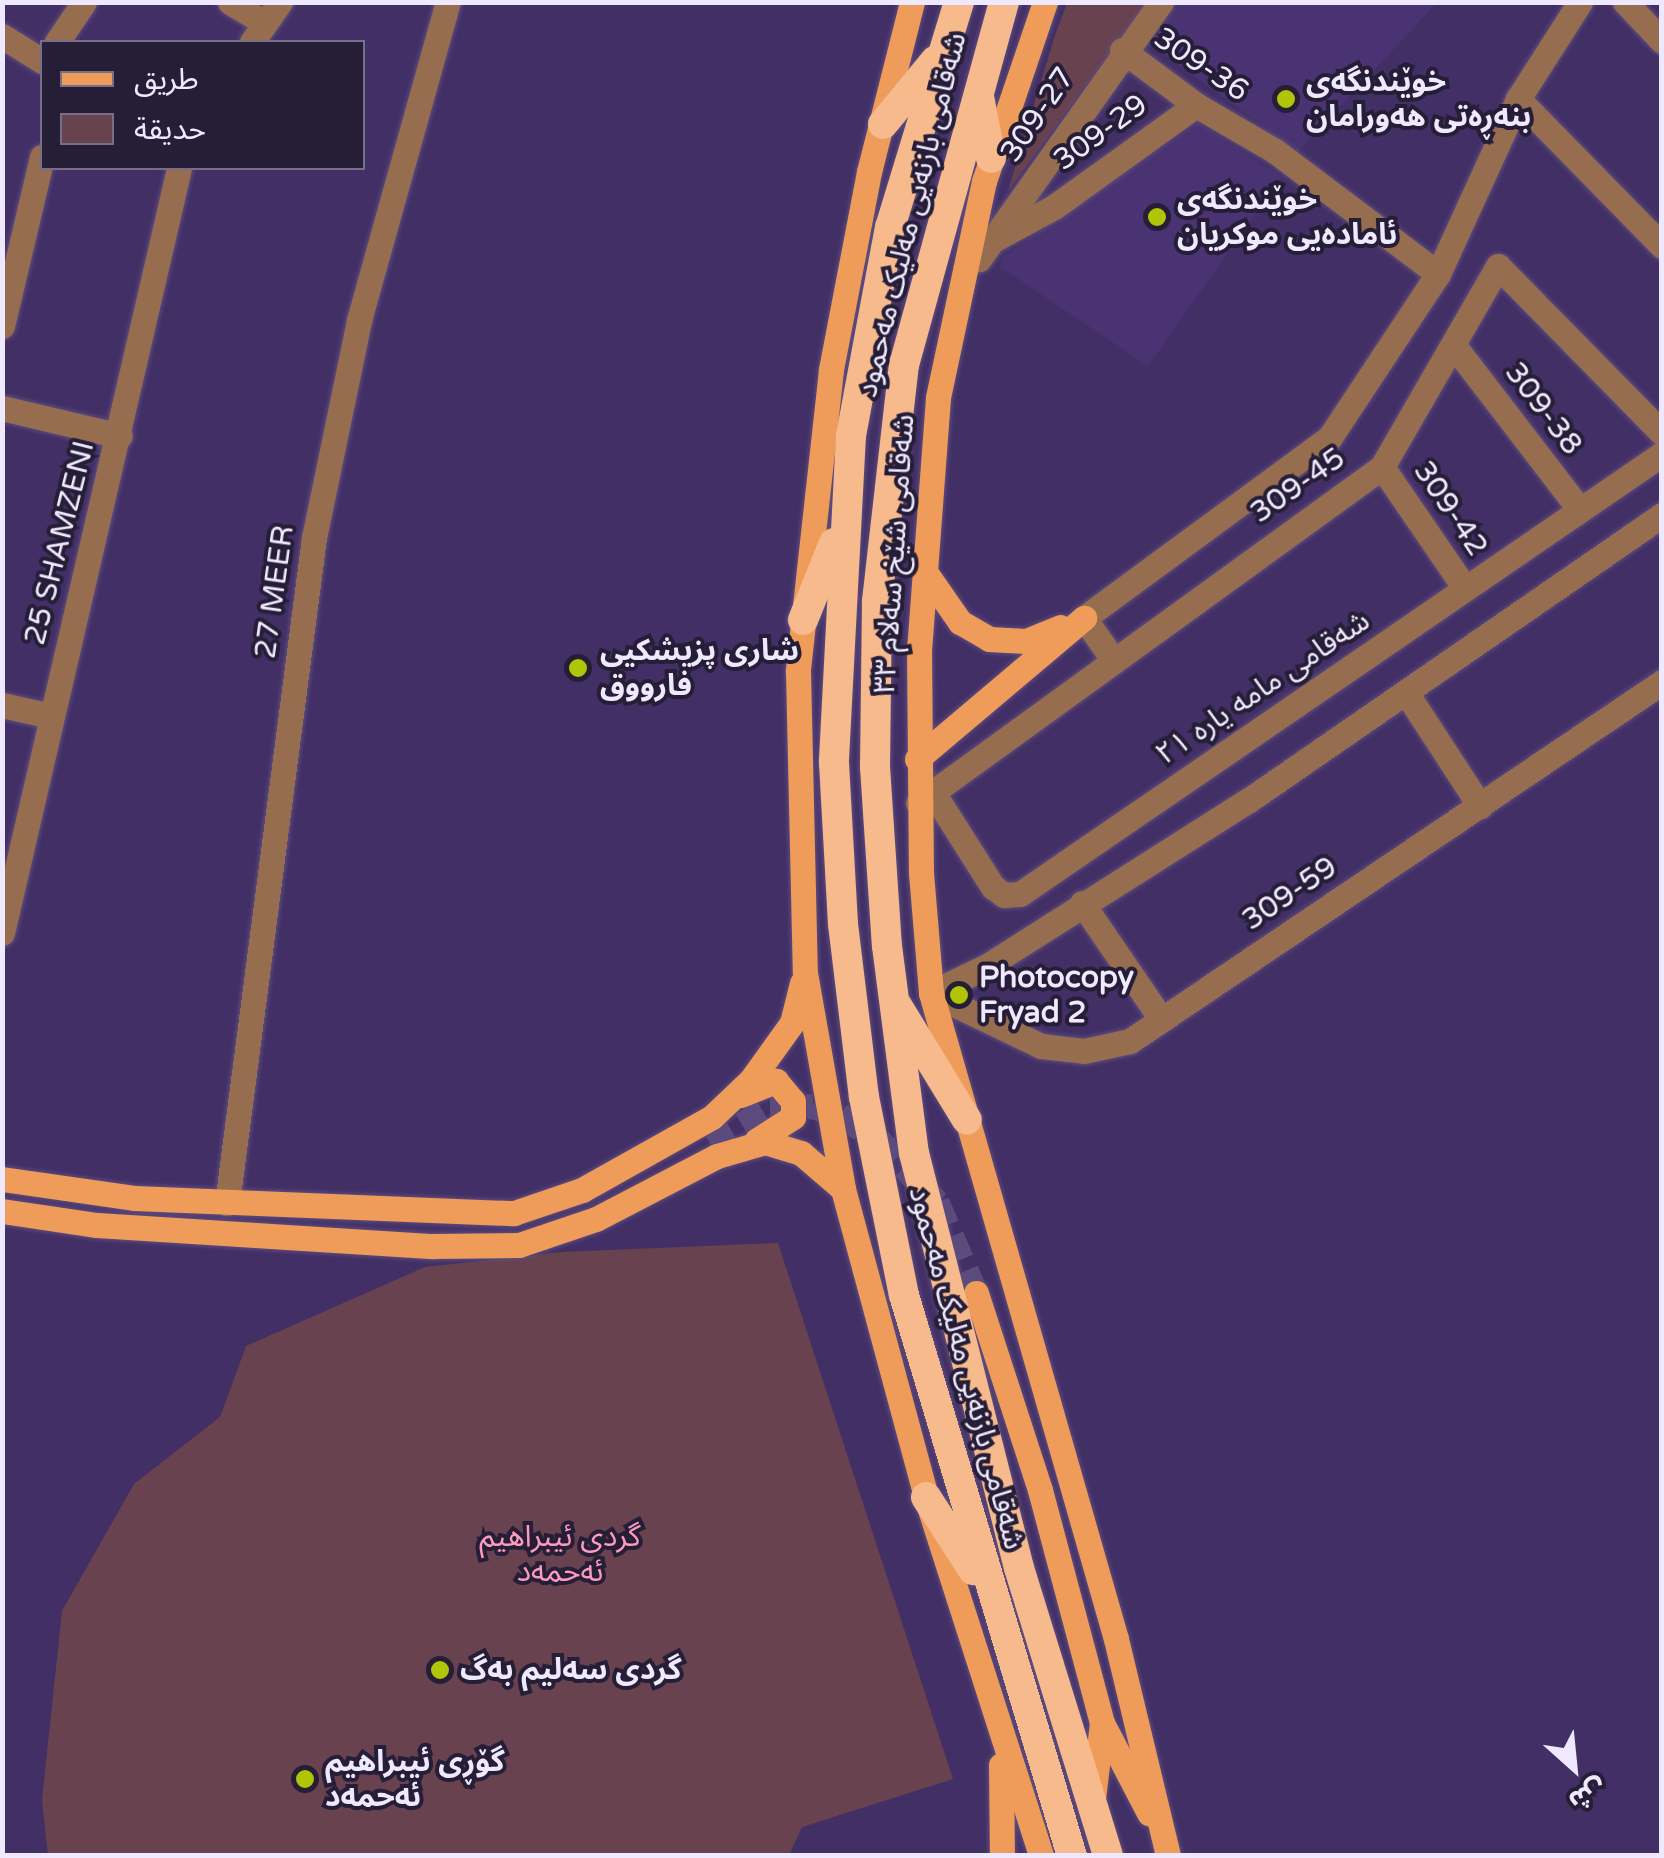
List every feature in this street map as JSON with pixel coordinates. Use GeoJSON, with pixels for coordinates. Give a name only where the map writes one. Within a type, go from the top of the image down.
{"type":"FeatureCollection","features":[{"type":"Feature","properties":{"kind":"highway","name":"شەقامی بازنەیی مەلیک مەحمود"},"geometry":{"type":"LineString","coordinates":[[958,2],[886,245],[850,435],[834,763],[843,924],[864,1097],[904,1296],[990,1598],[1072,1856]]}},
{"type":"Feature","properties":{"kind":"highway","name":"شەقامی بازنەیی مەلیک مەحمود"},"geometry":{"type":"LineString","coordinates":[[1004,2],[977,87],[904,364],[888,466],[878,602],[875,767],[893,1000],[914,1153],[1019,1568],[1108,1856]]}},
{"type":"Feature","properties":{"kind":"highway"},"geometry":{"type":"LineString","coordinates":[[883,124],[944,51]]}},
{"type":"Feature","properties":{"kind":"highway"},"geometry":{"type":"LineString","coordinates":[[977,87],[991,158]]}},
{"type":"Feature","properties":{"kind":"highway"},"geometry":{"type":"LineString","coordinates":[[804,620],[843,522]]}},
{"type":"Feature","properties":{"kind":"highway"},"geometry":{"type":"LineString","coordinates":[[893,1000],[967,1120]]}},
{"type":"Feature","properties":{"kind":"highway"},"geometry":{"type":"LineString","coordinates":[[926,1496],[990,1598]]}},
{"type":"Feature","properties":{"kind":"main road"},"geometry":{"type":"LineString","coordinates":[[912,2],[831,370],[798,671],[805,973],[843,1189],[926,1496],[1002,1750],[1040,1856]]}},
{"type":"Feature","properties":{"kind":"main road","name":"شەقامی شێخ سەلام ٣٣"},"geometry":{"type":"LineString","coordinates":[[1045,2],[991,158],[938,398],[924,569],[916,759],[925,797],[931,993],[1116,1639],[1168,1852]]}},
{"type":"Feature","properties":{"kind":"main road"},"geometry":{"type":"LineString","coordinates":[[924,569],[960,622],[989,639],[1026,641],[1084,618]]}},
{"type":"Feature","properties":{"kind":"main road"},"geometry":{"type":"LineString","coordinates":[[916,759],[1084,618]]}},
{"type":"Feature","properties":{"kind":"main road"},"geometry":{"type":"LineString","coordinates":[[730,1102],[792,1023],[805,973]]}},
{"type":"Feature","properties":{"kind":"main road"},"geometry":{"type":"LineString","coordinates":[[2,1211],[96,1225],[302,1238],[518,1244],[596,1218],[782,1128],[792,1117],[793,1101],[776,1081],[730,1102],[684,1136],[611,1175],[514,1213],[227,1202],[70,1190]]}},
{"type":"Feature","properties":{"kind":"main road"},"geometry":{"type":"LineString","coordinates":[[2,1178],[156,1212],[245,1221],[422,1230],[520,1227],[636,1183],[710,1142]]}},
{"type":"Feature","properties":{"kind":"main road"},"geometry":{"type":"LineString","coordinates":[[748,1145],[782,1144],[843,1189]]}},
{"type":"Feature","properties":{"kind":"main road"},"geometry":{"type":"LineString","coordinates":[[976,1294],[1040,1490],[1102,1723],[1168,1852]]}},
{"type":"Feature","properties":{"kind":"main road"},"geometry":{"type":"LineString","coordinates":[[1092,1798],[1102,1723]]}},
{"type":"Feature","properties":{"kind":"main road"},"geometry":{"type":"LineString","coordinates":[[1002,1750],[1002,1856]]}},
{"type":"Feature","properties":{"kind":"street"},"geometry":{"type":"LineString","coordinates":[[57,40],[84,2]]}},
{"type":"Feature","properties":{"kind":"street"},"geometry":{"type":"LineString","coordinates":[[230,2],[266,23]]}},
{"type":"Feature","properties":{"kind":"street","name":"27 MEER"},"geometry":{"type":"LineString","coordinates":[[227,1202],[314,538],[359,320],[448,2]]}},
{"type":"Feature","properties":{"kind":"street","name":"309-27"},"geometry":{"type":"LineString","coordinates":[[968,261],[979,259],[1122,50],[1161,2]]}},
{"type":"Feature","properties":{"kind":"street"},"geometry":{"type":"LineString","coordinates":[[1112,658],[1084,618],[1330,436],[1438,274],[1518,99],[1580,2]]}},
{"type":"Feature","properties":{"kind":"street"},"geometry":{"type":"LineString","coordinates":[[1625,2],[1662,41]]}},
{"type":"Feature","properties":{"kind":"street"},"geometry":{"type":"LineString","coordinates":[[2,36],[40,60]]}},
{"type":"Feature","properties":{"kind":"street","name":"309-36"},"geometry":{"type":"LineString","coordinates":[[1122,50],[1196,105],[1275,151],[1438,274]]}},
{"type":"Feature","properties":{"kind":"street"},"geometry":{"type":"LineString","coordinates":[[1518,99],[1662,246]]}},
{"type":"Feature","properties":{"kind":"street","name":"309-29"},"geometry":{"type":"LineString","coordinates":[[991,242],[1054,207],[1196,105]]}},
{"type":"Feature","properties":{"kind":"street"},"geometry":{"type":"LineString","coordinates":[[2,326],[13,235],[40,163]]}},
{"type":"Feature","properties":{"kind":"street","name":"25 SHAMZENI"},"geometry":{"type":"LineString","coordinates":[[2,933],[179,170]]}},
{"type":"Feature","properties":{"kind":"street","name":"309-45"},"geometry":{"type":"LineString","coordinates":[[925,797],[1112,658],[1382,467],[1456,347],[1498,266],[1662,433]]}},
{"type":"Feature","properties":{"kind":"street","name":"309-38"},"geometry":{"type":"LineString","coordinates":[[1456,347],[1580,510]]}},
{"type":"Feature","properties":{"kind":"street"},"geometry":{"type":"LineString","coordinates":[[2,408],[120,436]]}},
{"type":"Feature","properties":{"kind":"street","name":"شەقامی مامە یارە ٢١"},"geometry":{"type":"LineString","coordinates":[[925,797],[993,887],[1004,896],[1020,894],[1662,454]]}},
{"type":"Feature","properties":{"kind":"street","name":"309-42"},"geometry":{"type":"LineString","coordinates":[[1382,467],[1465,588]]}},
{"type":"Feature","properties":{"kind":"street"},"geometry":{"type":"LineString","coordinates":[[931,993],[969,976],[1407,694],[1662,515]]}},
{"type":"Feature","properties":{"kind":"street","name":"309-59"},"geometry":{"type":"LineString","coordinates":[[931,993],[1009,1036],[1055,1048],[1084,1051],[1130,1040],[1662,682]]}},
{"type":"Feature","properties":{"kind":"street"},"geometry":{"type":"LineString","coordinates":[[1407,694],[1480,806]]}},
{"type":"Feature","properties":{"kind":"street"},"geometry":{"type":"LineString","coordinates":[[2,705],[51,716]]}},
{"type":"Feature","properties":{"kind":"street"},"geometry":{"type":"LineString","coordinates":[[1082,903],[1161,1018]]}},
{"type":"Feature","properties":{"kind":"shaded area","name":"خوێندنگەی بنەڕەتی هەورامان"},"geometry":{"type":"Polygon","coordinates":[[[1177,2],[1437,3],[1298,152],[1151,45],[1177,2]]]}},
{"type":"Feature","properties":{"kind":"shaded area","name":"خوێندنگەی ئامادەیی موکریان"},"geometry":{"type":"Polygon","coordinates":[[[1198,123],[1282,177],[1148,366],[1000,267],[1002,257],[1198,123]]]}},
{"type":"Feature","properties":{"kind":"green space"},"geometry":{"type":"Polygon","coordinates":[[[1067,3],[1147,3],[1008,191],[1055,35],[1067,3]]]}},
{"type":"Feature","properties":{"kind":"green space","name":"گردی ئیبراھیم ئەحمەد"},"geometry":{"type":"Polygon","coordinates":[[[778,1243],[953,1779],[802,1827],[789,1855],[48,1856],[42,1800],[62,1611],[134,1484],[220,1417],[246,1346],[425,1267],[561,1252],[778,1243]]]}},
{"type":"Feature","properties":{"kind":"tunnel"},"geometry":{"type":"LineString","coordinates":[[710,1143],[770,1108],[813,1106],[840,1115],[879,1140],[937,1202],[976,1293]]}},
{"type":"Feature","properties":{"kind":"place","name":"خوێندنگەی بنەڕەتی هەورامان"},"geometry":{"type":"Point","coordinates":[1286,99]}},
{"type":"Feature","properties":{"kind":"place","name":"خوێندنگەی ئامادەیی موکریان"},"geometry":{"type":"Point","coordinates":[1157,217]}},
{"type":"Feature","properties":{"kind":"place","name":"شاری پزیشکیی فارووق"},"geometry":{"type":"Point","coordinates":[578,668]}},
{"type":"Feature","properties":{"kind":"place","name":"Photocopy Fryad 2"},"geometry":{"type":"Point","coordinates":[959,995]}},
{"type":"Feature","properties":{"kind":"place","name":"گردی سەلیم بەگ"},"geometry":{"type":"Point","coordinates":[440,1670]}},
{"type":"Feature","properties":{"kind":"place","name":"گۆڕی ئیبراھیم ئەحمەد"},"geometry":{"type":"Point","coordinates":[305,1779]}}]}
